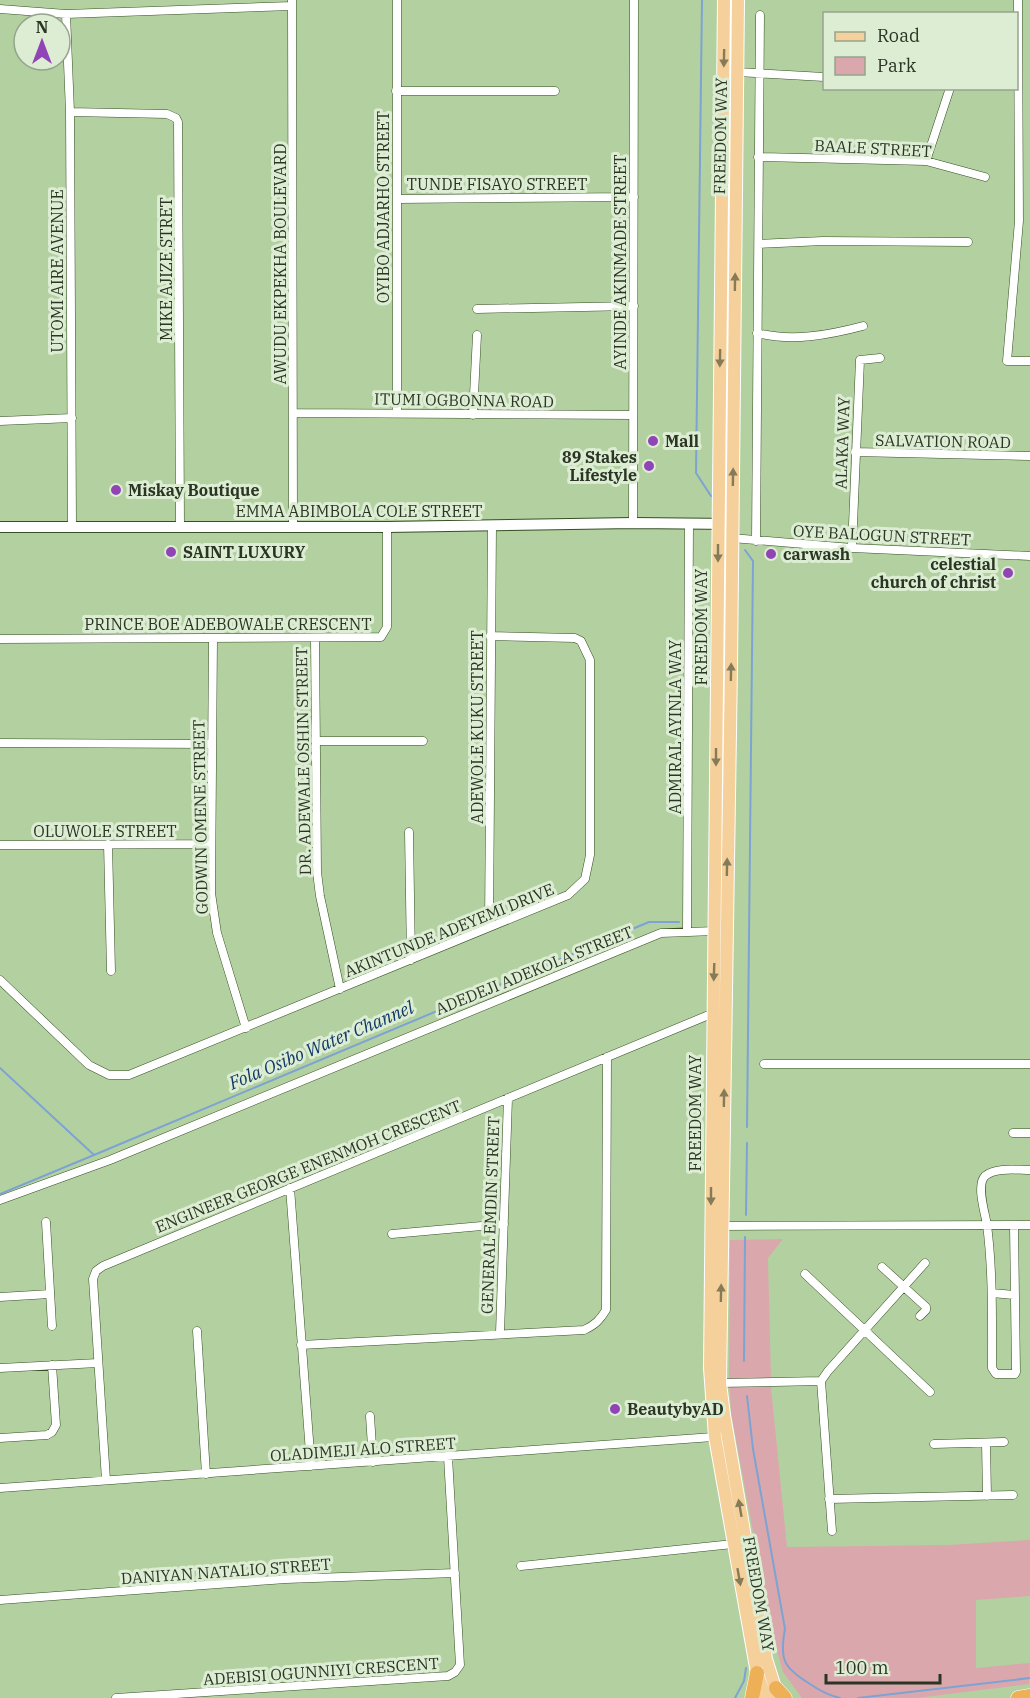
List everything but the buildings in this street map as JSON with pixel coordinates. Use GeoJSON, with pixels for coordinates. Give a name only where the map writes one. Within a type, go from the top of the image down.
{"type":"FeatureCollection","features":[{"type":"Feature","properties":{"kind":"highway"},"geometry":{"type":"LineString","coordinates":[[752,1698],[757,1673]]}},
{"type":"Feature","properties":{"kind":"highway"},"geometry":{"type":"LineString","coordinates":[[1018,1698],[1030,1696]]}},
{"type":"Feature","properties":{"kind":"main road","name":"FREEDOM WAY"},"geometry":{"type":"LineString","coordinates":[[724,0],[710,1368],[721,1436],[766,1659],[777,1696]]}},
{"type":"Feature","properties":{"kind":"main road","name":"FREEDOM WAY"},"geometry":{"type":"LineString","coordinates":[[738,0],[721,1436],[733,1544],[757,1673],[777,1696]]}},
{"type":"Feature","properties":{"kind":"street","name":"OYIBO ADJARHO STREET"},"geometry":{"type":"LineString","coordinates":[[397,0],[397,413]]}},
{"type":"Feature","properties":{"kind":"street","name":"AYINDE AKINMADE STREET"},"geometry":{"type":"LineString","coordinates":[[633,523],[634,0]]}},
{"type":"Feature","properties":{"kind":"street"},"geometry":{"type":"LineString","coordinates":[[1018,0],[1019,221],[1007,361],[1030,361]]}},
{"type":"Feature","properties":{"kind":"street"},"geometry":{"type":"LineString","coordinates":[[72,14],[292,3]]}},
{"type":"Feature","properties":{"kind":"street","name":"AWUDU EKPEKHA BOULEVARD"},"geometry":{"type":"LineString","coordinates":[[292,3],[293,527]]}},
{"type":"Feature","properties":{"kind":"street"},"geometry":{"type":"LineString","coordinates":[[0,9],[40,12]]}},
{"type":"Feature","properties":{"kind":"street"},"geometry":{"type":"LineString","coordinates":[[756,541],[760,15]]}},
{"type":"Feature","properties":{"kind":"street","name":"UTOMI AIRE AVENUE"},"geometry":{"type":"LineString","coordinates":[[68,72],[72,527]]}},
{"type":"Feature","properties":{"kind":"street"},"geometry":{"type":"LineString","coordinates":[[737,72],[823,77]]}},
{"type":"Feature","properties":{"kind":"street"},"geometry":{"type":"LineString","coordinates":[[926,161],[949,90]]}},
{"type":"Feature","properties":{"kind":"street"},"geometry":{"type":"LineString","coordinates":[[396,91],[555,91]]}},
{"type":"Feature","properties":{"kind":"street","name":"MIKE AJIZE STRET"},"geometry":{"type":"LineString","coordinates":[[70,112],[167,114],[176,118],[178,122],[180,527]]}},
{"type":"Feature","properties":{"kind":"street","name":"BAALE STREET"},"geometry":{"type":"LineString","coordinates":[[758,157],[926,161],[986,177]]}},
{"type":"Feature","properties":{"kind":"street","name":"TUNDE FISAYO STREET"},"geometry":{"type":"LineString","coordinates":[[397,199],[634,197]]}},
{"type":"Feature","properties":{"kind":"street"},"geometry":{"type":"LineString","coordinates":[[759,244],[823,241],[969,242]]}},
{"type":"Feature","properties":{"kind":"street"},"geometry":{"type":"LineString","coordinates":[[477,309],[634,306]]}},
{"type":"Feature","properties":{"kind":"street"},"geometry":{"type":"LineString","coordinates":[[758,333],[783,338],[806,337],[863,326]]}},
{"type":"Feature","properties":{"kind":"street"},"geometry":{"type":"LineString","coordinates":[[474,415],[477,335]]}},
{"type":"Feature","properties":{"kind":"street","name":"ALAKA WAY"},"geometry":{"type":"LineString","coordinates":[[852,548],[860,360],[880,358]]}},
{"type":"Feature","properties":{"kind":"street","name":"ITUMI OGBONNA ROAD"},"geometry":{"type":"LineString","coordinates":[[294,412],[633,415]]}},
{"type":"Feature","properties":{"kind":"street"},"geometry":{"type":"LineString","coordinates":[[0,421],[72,418]]}},
{"type":"Feature","properties":{"kind":"street","name":"SALVATION ROAD"},"geometry":{"type":"LineString","coordinates":[[855,452],[1030,456]]}},
{"type":"Feature","properties":{"kind":"street","name":"ADMIRAL AYINLA WAY"},"geometry":{"type":"LineString","coordinates":[[687,931],[689,523]]}},
{"type":"Feature","properties":{"kind":"street"},"geometry":{"type":"LineString","coordinates":[[718,523],[733,524]]}},
{"type":"Feature","properties":{"kind":"street","name":"EMMA ABIMBOLA COLE STREET"},"geometry":{"type":"LineString","coordinates":[[0,527],[387,527],[718,523]]}},
{"type":"Feature","properties":{"kind":"street","name":"ADEWOLE KUKU STREET"},"geometry":{"type":"LineString","coordinates":[[489,927],[492,526]]}},
{"type":"Feature","properties":{"kind":"street","name":"PRINCE BOE ADEBOWALE CRESCENT"},"geometry":{"type":"LineString","coordinates":[[0,639],[376,638],[385,633],[387,627],[387,527]]}},
{"type":"Feature","properties":{"kind":"street","name":"OYE BALOGUN STREET"},"geometry":{"type":"LineString","coordinates":[[732,538],[852,548],[1030,556]]}},
{"type":"Feature","properties":{"kind":"street","name":"AKINTUNDE ADEYEMI DRIVE"},"geometry":{"type":"LineString","coordinates":[[0,980],[90,1065],[109,1075],[129,1075],[568,895],[585,879],[590,855],[590,660],[588,652],[581,641],[568,637],[490,636]]}},
{"type":"Feature","properties":{"kind":"street","name":"GODWIN OMENE STREET"},"geometry":{"type":"LineString","coordinates":[[213,638],[211,844],[213,914],[246,1028]]}},
{"type":"Feature","properties":{"kind":"street","name":"DR. ADEWALE OSHIN STREET"},"geometry":{"type":"LineString","coordinates":[[315,638],[317,872],[340,989]]}},
{"type":"Feature","properties":{"kind":"street"},"geometry":{"type":"LineString","coordinates":[[317,741],[423,741]]}},
{"type":"Feature","properties":{"kind":"street"},"geometry":{"type":"LineString","coordinates":[[0,742],[212,744]]}},
{"type":"Feature","properties":{"kind":"street"},"geometry":{"type":"LineString","coordinates":[[410,832],[411,960]]}},
{"type":"Feature","properties":{"kind":"street"},"geometry":{"type":"LineString","coordinates":[[108,844],[111,971]]}},
{"type":"Feature","properties":{"kind":"street","name":"OLUWOLE STREET"},"geometry":{"type":"LineString","coordinates":[[0,845],[211,844]]}},
{"type":"Feature","properties":{"kind":"street","name":"ADEDEJI ADEKOLA STREET"},"geometry":{"type":"LineString","coordinates":[[0,1200],[110,1160],[641,940],[661,933],[715,931]]}},
{"type":"Feature","properties":{"kind":"street","name":"ENGINEER GEORGE ENENMOH CRESCENT"},"geometry":{"type":"LineString","coordinates":[[106,1480],[93,1279],[96,1271],[113,1261],[725,1007]]}},
{"type":"Feature","properties":{"kind":"street"},"geometry":{"type":"LineString","coordinates":[[301,1345],[584,1329],[594,1325],[606,1310],[607,1057]]}},
{"type":"Feature","properties":{"kind":"street"},"geometry":{"type":"LineString","coordinates":[[764,1064],[1030,1064]]}},
{"type":"Feature","properties":{"kind":"street","name":"GENERAL EMDIN STREET"},"geometry":{"type":"LineString","coordinates":[[500,1333],[508,1098]]}},
{"type":"Feature","properties":{"kind":"street"},"geometry":{"type":"LineString","coordinates":[[1013,1133],[1030,1133]]}},
{"type":"Feature","properties":{"kind":"street"},"geometry":{"type":"LineString","coordinates":[[1014,1226],[1016,1372],[1015,1374],[996,1374],[992,1368],[992,1293],[987,1227],[980,1185],[988,1174],[998,1171],[1030,1170]]}},
{"type":"Feature","properties":{"kind":"street"},"geometry":{"type":"LineString","coordinates":[[290,1188],[311,1466]]}},
{"type":"Feature","properties":{"kind":"street"},"geometry":{"type":"LineString","coordinates":[[46,1222],[52,1326]]}},
{"type":"Feature","properties":{"kind":"street"},"geometry":{"type":"LineString","coordinates":[[392,1234],[504,1224]]}},
{"type":"Feature","properties":{"kind":"street"},"geometry":{"type":"LineString","coordinates":[[722,1226],[987,1227],[1030,1225]]}},
{"type":"Feature","properties":{"kind":"street"},"geometry":{"type":"LineString","coordinates":[[832,1531],[821,1382],[828,1371],[925,1263]]}},
{"type":"Feature","properties":{"kind":"street"},"geometry":{"type":"LineString","coordinates":[[882,1267],[926,1308],[920,1316]]}},
{"type":"Feature","properties":{"kind":"street"},"geometry":{"type":"LineString","coordinates":[[805,1274],[930,1392]]}},
{"type":"Feature","properties":{"kind":"street"},"geometry":{"type":"LineString","coordinates":[[992,1293],[1014,1295]]}},
{"type":"Feature","properties":{"kind":"street"},"geometry":{"type":"LineString","coordinates":[[0,1297],[50,1294]]}},
{"type":"Feature","properties":{"kind":"street"},"geometry":{"type":"LineString","coordinates":[[197,1331],[206,1474]]}},
{"type":"Feature","properties":{"kind":"street"},"geometry":{"type":"LineString","coordinates":[[0,1368],[98,1363]]}},
{"type":"Feature","properties":{"kind":"street"},"geometry":{"type":"LineString","coordinates":[[0,1438],[47,1435],[52,1432],[56,1425],[52,1365]]}},
{"type":"Feature","properties":{"kind":"street"},"geometry":{"type":"LineString","coordinates":[[720,1383],[821,1382]]}},
{"type":"Feature","properties":{"kind":"street"},"geometry":{"type":"LineString","coordinates":[[370,1416],[373,1462]]}},
{"type":"Feature","properties":{"kind":"street","name":"OLADIMEJI ALO STREET"},"geometry":{"type":"LineString","coordinates":[[0,1488],[721,1436]]}},
{"type":"Feature","properties":{"kind":"street"},"geometry":{"type":"LineString","coordinates":[[934,1444],[1005,1442]]}},
{"type":"Feature","properties":{"kind":"street"},"geometry":{"type":"LineString","coordinates":[[986,1443],[987,1496]]}},
{"type":"Feature","properties":{"kind":"street","name":"ADEBISI OGUNNIYI CRESCENT"},"geometry":{"type":"LineString","coordinates":[[116,1698],[448,1676],[455,1672],[460,1665],[448,1457]]}},
{"type":"Feature","properties":{"kind":"street"},"geometry":{"type":"LineString","coordinates":[[829,1499],[1013,1495]]}},
{"type":"Feature","properties":{"kind":"street"},"geometry":{"type":"LineString","coordinates":[[520,1566],[733,1544]]}},
{"type":"Feature","properties":{"kind":"street","name":"DANIYAN NATALIO STREET"},"geometry":{"type":"LineString","coordinates":[[0,1600],[286,1580],[455,1573]]}},
{"type":"Feature","properties":{"kind":"green space"},"geometry":{"type":"Polygon","coordinates":[[[783,1239],[768,1258],[771,1378],[762,1379],[763,1387],[771,1387],[787,1547],[948,1545],[1030,1540],[1030,1596],[976,1600],[976,1668],[1030,1663],[1029,1684],[917,1698],[802,1698],[783,1672],[772,1634],[731,1413],[729,1373],[730,1240],[783,1239]]]}},
{"type":"Feature","properties":{"kind":"waterway"},"geometry":{"type":"LineString","coordinates":[[702,0],[696,473],[711,496]]}},
{"type":"Feature","properties":{"kind":"waterway"},"geometry":{"type":"LineString","coordinates":[[745,550],[753,561],[747,1127]]}},
{"type":"Feature","properties":{"kind":"waterway","name":"Fola Osibo Water Channel"},"geometry":{"type":"LineString","coordinates":[[0,1068],[94,1155],[649,922],[679,922]]}},
{"type":"Feature","properties":{"kind":"waterway"},"geometry":{"type":"LineString","coordinates":[[746,1215],[747,1143]]}},
{"type":"Feature","properties":{"kind":"waterway"},"geometry":{"type":"LineString","coordinates":[[0,1194],[94,1155]]}},
{"type":"Feature","properties":{"kind":"waterway"},"geometry":{"type":"LineString","coordinates":[[744,1361],[745,1237]]}},
{"type":"Feature","properties":{"kind":"waterway"},"geometry":{"type":"LineString","coordinates":[[747,1396],[753,1449],[785,1629],[783,1656],[794,1673],[821,1691],[840,1698]]}},
{"type":"Feature","properties":{"kind":"waterway"},"geometry":{"type":"LineString","coordinates":[[735,1698],[744,1681],[746,1668]]}},
{"type":"Feature","properties":{"kind":"waterway"},"geometry":{"type":"LineString","coordinates":[[858,1698],[1030,1678]]}},
{"type":"Feature","properties":{"kind":"place","name":"Mall"},"geometry":{"type":"Point","coordinates":[653,441]}},
{"type":"Feature","properties":{"kind":"place","name":"89 Stakes Lifestyle"},"geometry":{"type":"Point","coordinates":[649,466]}},
{"type":"Feature","properties":{"kind":"place","name":"Miskay Boutique"},"geometry":{"type":"Point","coordinates":[116,490]}},
{"type":"Feature","properties":{"kind":"place","name":"SAINT LUXURY"},"geometry":{"type":"Point","coordinates":[171,552]}},
{"type":"Feature","properties":{"kind":"place","name":"carwash"},"geometry":{"type":"Point","coordinates":[771,554]}},
{"type":"Feature","properties":{"kind":"place","name":"celestial church of christ"},"geometry":{"type":"Point","coordinates":[1008,573]}},
{"type":"Feature","properties":{"kind":"place","name":"BeautybyAD"},"geometry":{"type":"Point","coordinates":[615,1409]}}]}
